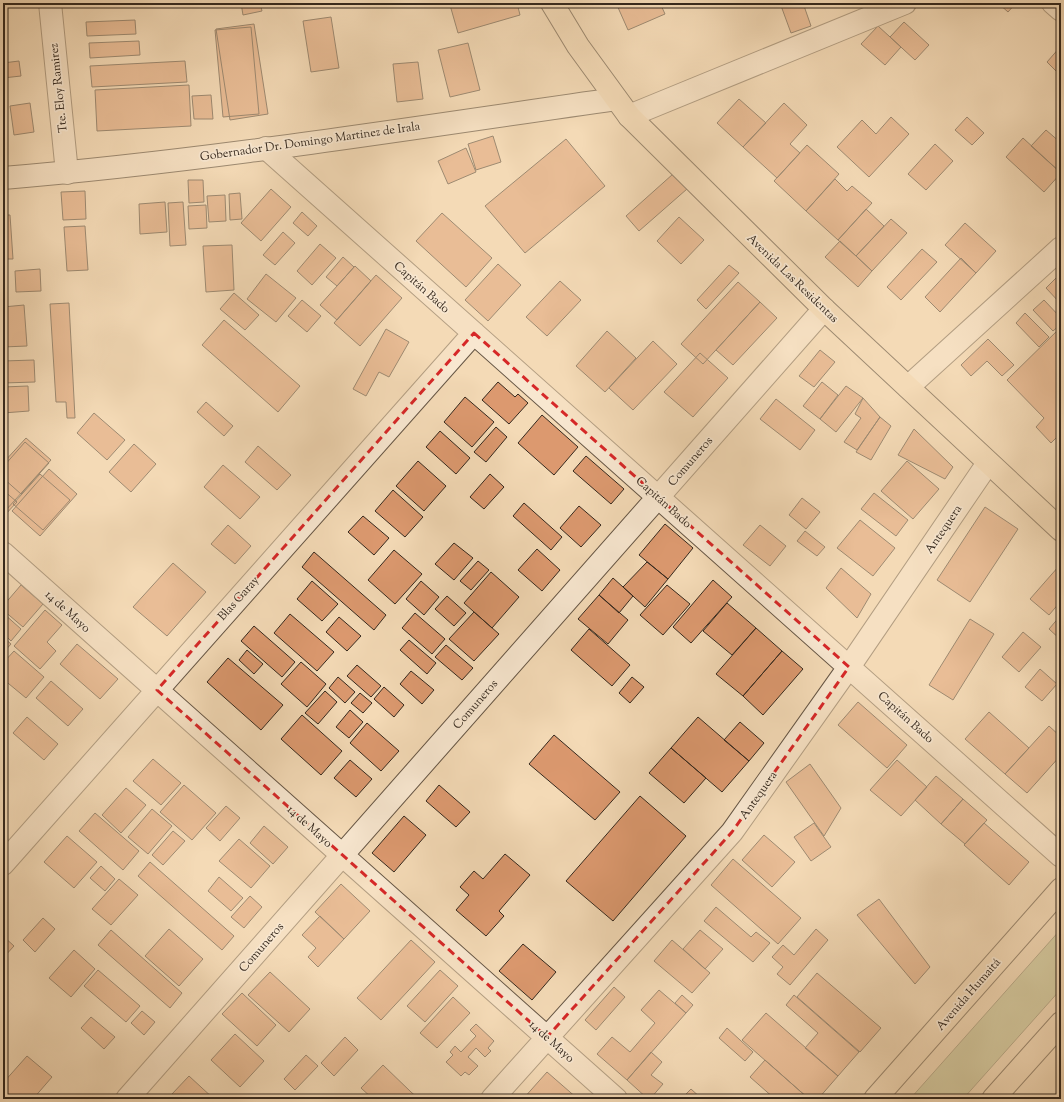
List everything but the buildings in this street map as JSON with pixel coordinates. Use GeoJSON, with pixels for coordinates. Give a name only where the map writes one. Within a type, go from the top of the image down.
{"type":"FeatureCollection","features":[{"type":"Feature","properties":{"kind":"main road","name":"Avenida Las Residentas"},"geometry":{"type":"LineString","coordinates":[[552,3],[578,46],[622,107],[824,309],[1061,530]]}},
{"type":"Feature","properties":{"kind":"main road","name":"Avenida Humaitá"},"geometry":{"type":"LineString","coordinates":[[875,1099],[1061,889]]}},
{"type":"Feature","properties":{"kind":"main road"},"geometry":{"type":"LineString","coordinates":[[993,1099],[1061,1023]]}},
{"type":"Feature","properties":{"kind":"street","name":"Tte. Eloy Ramirez"},"geometry":{"type":"LineString","coordinates":[[50,3],[67,173]]}},
{"type":"Feature","properties":{"kind":"street","name":"Gobernador Dr. Domingo Martinez de Irala"},"geometry":{"type":"LineString","coordinates":[[3,178],[67,173],[266,148],[622,107],[905,3]]}},
{"type":"Feature","properties":{"kind":"street"},"geometry":{"type":"LineString","coordinates":[[1053,3],[1061,10]]}},
{"type":"Feature","properties":{"kind":"street","name":"Capitán Bado"},"geometry":{"type":"LineString","coordinates":[[266,148],[1061,856]]}},
{"type":"Feature","properties":{"kind":"street"},"geometry":{"type":"LineString","coordinates":[[908,387],[1061,248]]}},
{"type":"Feature","properties":{"kind":"street","name":"Comuneros"},"geometry":{"type":"LineString","coordinates":[[127,1099],[824,309]]}},
{"type":"Feature","properties":{"kind":"street","name":"Blas Garay"},"geometry":{"type":"LineString","coordinates":[[3,864],[474,333]]}},
{"type":"Feature","properties":{"kind":"street","name":"Antequera"},"geometry":{"type":"LineString","coordinates":[[492,1099],[732,832],[849,667],[988,463]]}},
{"type":"Feature","properties":{"kind":"street","name":"14 de Mayo"},"geometry":{"type":"LineString","coordinates":[[3,553],[616,1099]]}},
{"type":"Feature","properties":{"kind":"highlighted area"},"geometry":{"type":"Polygon","coordinates":[[[474,333],[849,667],[732,832],[547,1037],[157,690],[474,333]]]}},
{"type":"Feature","properties":{"kind":"green space"},"geometry":{"type":"Polygon","coordinates":[[[1061,929],[1061,989],[963,1099],[910,1099],[1061,929]]]}}]}
